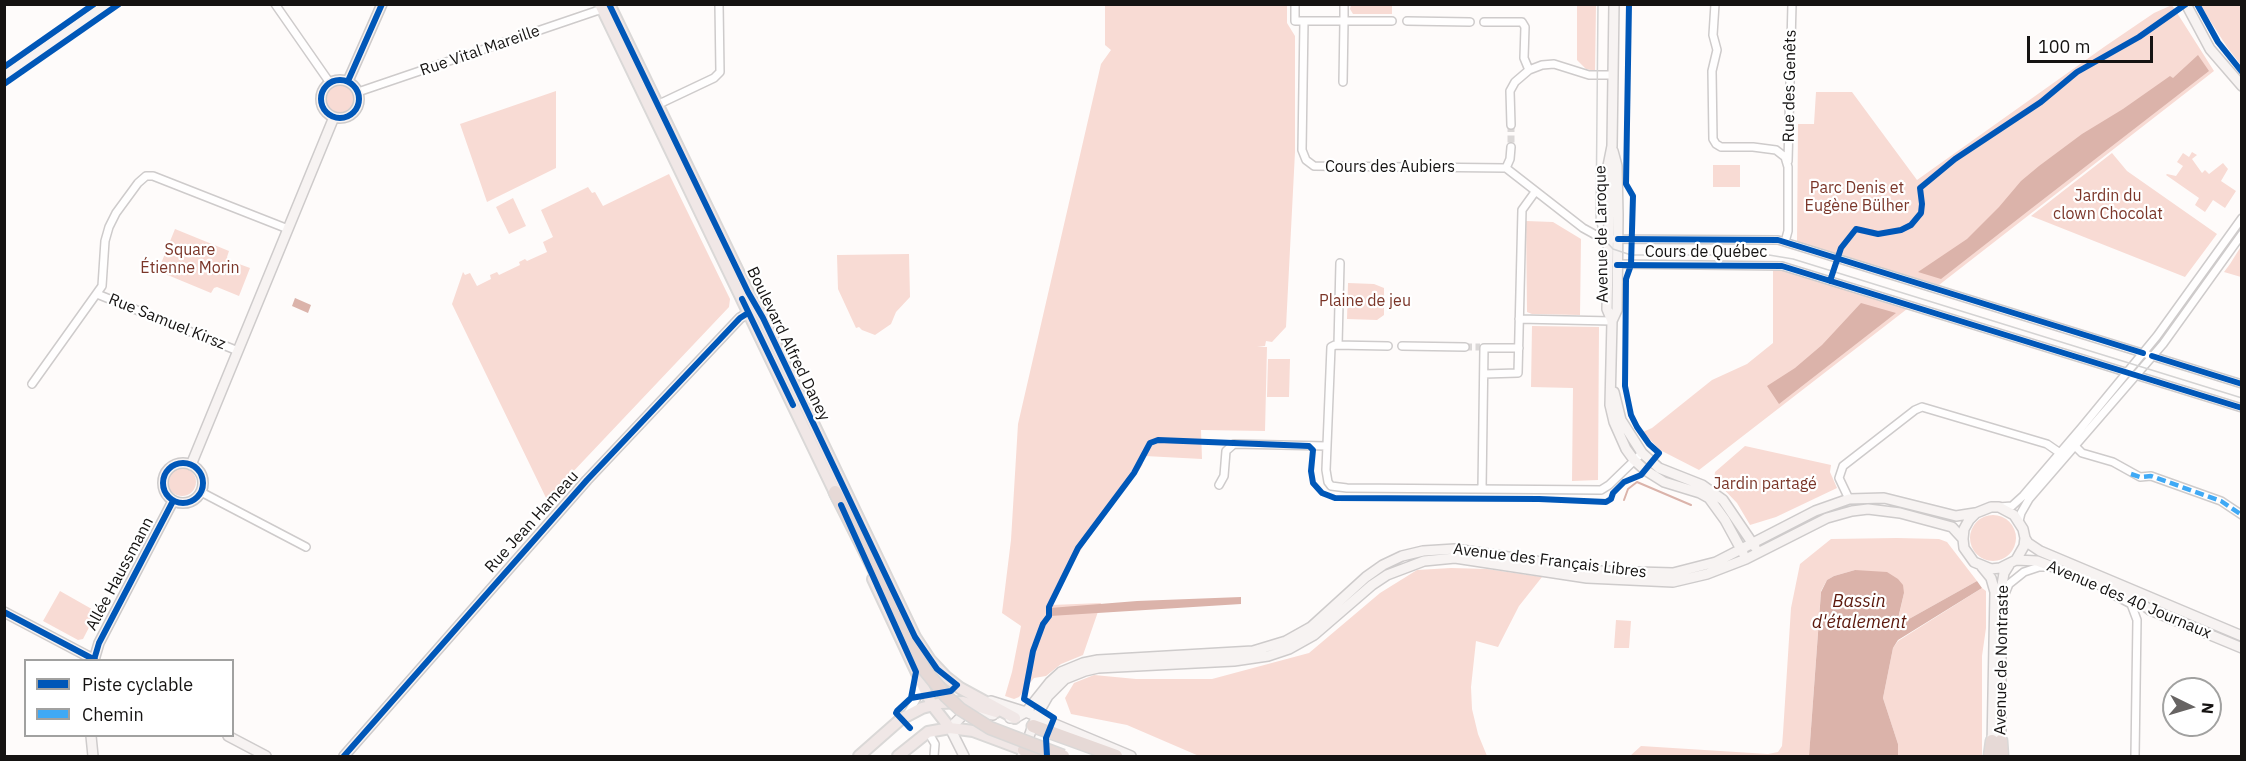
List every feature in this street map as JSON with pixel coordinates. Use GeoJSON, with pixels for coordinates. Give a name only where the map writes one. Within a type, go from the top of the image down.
{"type":"FeatureCollection","features":[{"type":"Feature","properties":{"kind":"highway"},"geometry":{"type":"LineString","coordinates":[[836,492],[924,669],[946,696],[960,709],[990,728],[1064,756]]}},
{"type":"Feature","properties":{"kind":"highway"},"geometry":{"type":"LineString","coordinates":[[1034,721],[1116,756]]}},
{"type":"Feature","properties":{"kind":"highway"},"geometry":{"type":"LineString","coordinates":[[1992,756],[1997,741]]}},
{"type":"Feature","properties":{"kind":"highway"},"geometry":{"type":"LineString","coordinates":[[1997,741],[2001,756]]}},
{"type":"Feature","properties":{"kind":"highway"},"geometry":{"type":"LineString","coordinates":[[1023,753],[1044,756]]}},
{"type":"Feature","properties":{"kind":"main road","name":"Boulevard Alfred Daney"},"geometry":{"type":"LineString","coordinates":[[604,6],[657,105],[763,318],[915,637],[937,669],[957,685],[1015,718]]}},
{"type":"Feature","properties":{"kind":"main road","name":"Boulevard Alfred Daney"},"geometry":{"type":"LineString","coordinates":[[604,6],[748,313],[836,492],[852,533],[918,677],[932,705],[950,728]]}},
{"type":"Feature","properties":{"kind":"main road"},"geometry":{"type":"LineString","coordinates":[[859,756],[906,716],[932,705],[963,702],[1015,718],[1034,721]]}},
{"type":"Feature","properties":{"kind":"main road"},"geometry":{"type":"LineString","coordinates":[[897,756],[928,732],[950,728],[973,731],[1023,753]]}},
{"type":"Feature","properties":{"kind":"street"},"geometry":{"type":"LineString","coordinates":[[4,76],[107,4]]}},
{"type":"Feature","properties":{"kind":"street"},"geometry":{"type":"LineString","coordinates":[[275,4],[330,83]]}},
{"type":"Feature","properties":{"kind":"street"},"geometry":{"type":"LineString","coordinates":[[348,81],[382,4]]}},
{"type":"Feature","properties":{"kind":"street"},"geometry":{"type":"LineString","coordinates":[[657,105],[714,78],[720,72],[719,4]]}},
{"type":"Feature","properties":{"kind":"street"},"geometry":{"type":"LineString","coordinates":[[1295,4],[1295,21],[1392,21]]}},
{"type":"Feature","properties":{"kind":"street"},"geometry":{"type":"LineString","coordinates":[[1343,82],[1344,4]]}},
{"type":"Feature","properties":{"kind":"street","name":"Avenue de Laroque"},"geometry":{"type":"LineString","coordinates":[[1614,4],[1612,146],[1617,166],[1613,239],[1617,265],[1617,310],[1612,321],[1610,405],[1614,422],[1634,460],[1645,470],[1664,482],[1709,498],[1725,520],[1744,554]]}},
{"type":"Feature","properties":{"kind":"street","name":"Rue des Genêts"},"geometry":{"type":"LineString","coordinates":[[1714,4],[1713,35],[1717,54],[1712,70],[1713,139],[1721,147],[1753,147],[1781,153],[1788,167]]}},
{"type":"Feature","properties":{"kind":"street","name":"Rue des Genêts"},"geometry":{"type":"LineString","coordinates":[[1785,242],[1788,231],[1792,4]]}},
{"type":"Feature","properties":{"kind":"street"},"geometry":{"type":"LineString","coordinates":[[2186,4],[2210,49],[2241,86]]}},
{"type":"Feature","properties":{"kind":"street","name":"Rue Vital Mareille"},"geometry":{"type":"LineString","coordinates":[[358,92],[604,6]]}},
{"type":"Feature","properties":{"kind":"street","name":"Cours des Aubiers"},"geometry":{"type":"LineString","coordinates":[[1304,21],[1302,150],[1306,160],[1314,166],[1506,168]]}},
{"type":"Feature","properties":{"kind":"street"},"geometry":{"type":"LineString","coordinates":[[1407,21],[1470,22]]}},
{"type":"Feature","properties":{"kind":"street"},"geometry":{"type":"LineString","coordinates":[[1484,22],[1522,22],[1525,27],[1524,58],[1529,70]]}},
{"type":"Feature","properties":{"kind":"street"},"geometry":{"type":"LineString","coordinates":[[1511,125],[1510,91],[1515,82],[1529,70],[1542,64],[1554,64],[1589,75],[1613,75]]}},
{"type":"Feature","properties":{"kind":"street"},"geometry":{"type":"LineString","coordinates":[[348,81],[358,92],[359,104],[352,113],[342,118],[334,117],[327,112],[322,103],[323,92],[330,83],[348,81]]}},
{"type":"Feature","properties":{"kind":"street"},"geometry":{"type":"LineString","coordinates":[[191,465],[334,117]]}},
{"type":"Feature","properties":{"kind":"street"},"geometry":{"type":"LineString","coordinates":[[1511,147],[1510,159],[1506,168],[1590,233],[1613,239]]}},
{"type":"Feature","properties":{"kind":"street"},"geometry":{"type":"LineString","coordinates":[[32,384],[97,294],[104,280],[105,241],[109,227],[116,213],[138,183],[146,176],[153,176],[288,229]]}},
{"type":"Feature","properties":{"kind":"street"},"geometry":{"type":"LineString","coordinates":[[1484,374],[1518,374],[1521,210],[1535,192]]}},
{"type":"Feature","properties":{"kind":"street"},"geometry":{"type":"LineString","coordinates":[[1999,507],[2014,514],[2019,521],[2025,538],[2024,546],[2012,562],[1991,569],[1982,567],[1968,556],[1963,539],[1964,529],[1969,520],[1976,513],[1991,507],[2012,506],[2019,500],[2144,353],[2241,218]]}},
{"type":"Feature","properties":{"kind":"street"},"geometry":{"type":"LineString","coordinates":[[2019,521],[2025,505],[2163,344],[2241,234]]}},
{"type":"Feature","properties":{"kind":"street","name":"Avenue de Laroque"},"geometry":{"type":"LineString","coordinates":[[1612,321],[1607,309],[1608,256],[1613,239]]}},
{"type":"Feature","properties":{"kind":"street","name":"Cours de Québec"},"geometry":{"type":"LineString","coordinates":[[1613,239],[1770,239],[1785,242],[2241,384]]}},
{"type":"Feature","properties":{"kind":"street"},"geometry":{"type":"LineString","coordinates":[[1608,256],[1617,265]]}},
{"type":"Feature","properties":{"kind":"street"},"geometry":{"type":"LineString","coordinates":[[1338,345],[1340,263]]}},
{"type":"Feature","properties":{"kind":"street","name":"Cours de Québec"},"geometry":{"type":"LineString","coordinates":[[1617,265],[1782,266],[2241,408]]}},
{"type":"Feature","properties":{"kind":"street","name":"Rue Samuel Kirsz"},"geometry":{"type":"LineString","coordinates":[[97,294],[238,351]]}},
{"type":"Feature","properties":{"kind":"street"},"geometry":{"type":"LineString","coordinates":[[751,297],[748,313],[758,320],[788,379],[801,399]]}},
{"type":"Feature","properties":{"kind":"street","name":"Rue Jean Hameau"},"geometry":{"type":"LineString","coordinates":[[344,756],[587,480],[740,318],[748,313]]}},
{"type":"Feature","properties":{"kind":"street"},"geometry":{"type":"LineString","coordinates":[[1519,320],[1612,321]]}},
{"type":"Feature","properties":{"kind":"street"},"geometry":{"type":"LineString","coordinates":[[1388,346],[1338,345],[1331,347],[1327,446],[1327,477],[1331,486],[1336,488],[1601,490],[1642,453]]}},
{"type":"Feature","properties":{"kind":"street"},"geometry":{"type":"LineString","coordinates":[[1402,346],[1465,347]]}},
{"type":"Feature","properties":{"kind":"street"},"geometry":{"type":"LineString","coordinates":[[1482,489],[1484,374],[1482,347],[1518,348]]}},
{"type":"Feature","properties":{"kind":"street","name":"Avenue de Laroque"},"geometry":{"type":"LineString","coordinates":[[1611,381],[1621,420],[1642,453],[1667,472],[1713,491],[1724,500],[1758,554]]}},
{"type":"Feature","properties":{"kind":"street"},"geometry":{"type":"LineString","coordinates":[[1850,500],[1839,478],[1843,466],[1922,407],[2047,444],[2060,453]]}},
{"type":"Feature","properties":{"kind":"street"},"geometry":{"type":"LineString","coordinates":[[1219,485],[1224,476],[1226,451],[1234,444],[1327,446]]}},
{"type":"Feature","properties":{"kind":"street"},"geometry":{"type":"LineString","coordinates":[[2076,447],[2082,453],[2113,462],[2131,474],[2140,477],[2151,476],[2221,501],[2241,515]]}},
{"type":"Feature","properties":{"kind":"street"},"geometry":{"type":"LineString","coordinates":[[180,463],[191,465],[201,473],[203,479],[201,492],[192,502],[179,504],[173,501],[164,492],[162,485],[165,473],[180,463]]}},
{"type":"Feature","properties":{"kind":"street"},"geometry":{"type":"LineString","coordinates":[[201,492],[306,547]]}},
{"type":"Feature","properties":{"kind":"street","name":"Avenue des Français Libres"},"geometry":{"type":"LineString","coordinates":[[1023,753],[1034,721],[1056,687],[1065,679],[1084,670],[1098,668],[1234,661],[1268,656],[1289,649],[1314,635],[1387,575],[1424,561],[1455,558],[1587,578],[1672,582],[1707,574],[1744,554],[1753,544],[1815,511],[1850,500],[1884,498],[1956,516],[1976,513]]}},
{"type":"Feature","properties":{"kind":"street","name":"Allée Haussmann"},"geometry":{"type":"LineString","coordinates":[[94,659],[99,643],[173,501]]}},
{"type":"Feature","properties":{"kind":"street","name":"Avenue des Français Libres"},"geometry":{"type":"LineString","coordinates":[[1015,718],[1026,712],[1061,672],[1083,663],[1098,660],[1252,651],[1286,641],[1311,627],[1383,565],[1410,554],[1438,549],[1455,549],[1601,571],[1673,573],[1744,554],[1758,554],[1822,520],[1868,509],[1900,513],[1947,526],[1957,531],[1963,539]]}},
{"type":"Feature","properties":{"kind":"street","name":"Avenue des 40 Journaux"},"geometry":{"type":"LineString","coordinates":[[2025,538],[2028,543],[2040,551],[2241,636]]}},
{"type":"Feature","properties":{"kind":"street","name":"Avenue des 40 Journaux"},"geometry":{"type":"LineString","coordinates":[[2012,562],[2030,559],[2052,567],[2137,600],[2150,610],[2241,648]]}},
{"type":"Feature","properties":{"kind":"street","name":"Avenue de Nontraste"},"geometry":{"type":"LineString","coordinates":[[1997,741],[2001,591],[2003,577],[2012,562]]}},
{"type":"Feature","properties":{"kind":"street","name":"Avenue de Nontraste"},"geometry":{"type":"LineString","coordinates":[[1982,567],[1991,578],[1995,592],[1997,741]]}},
{"type":"Feature","properties":{"kind":"street"},"geometry":{"type":"LineString","coordinates":[[2002,608],[2007,587],[2014,579],[2024,572],[2039,567],[2052,567]]}},
{"type":"Feature","properties":{"kind":"street"},"geometry":{"type":"LineString","coordinates":[[2080,579],[2131,604],[2138,625],[2135,756]]}},
{"type":"Feature","properties":{"kind":"street"},"geometry":{"type":"LineString","coordinates":[[4,612],[92,659]]}},
{"type":"Feature","properties":{"kind":"street"},"geometry":{"type":"LineString","coordinates":[[906,716],[918,696],[918,677]]}},
{"type":"Feature","properties":{"kind":"street"},"geometry":{"type":"LineString","coordinates":[[982,699],[1026,712],[1034,721],[1131,756]]}},
{"type":"Feature","properties":{"kind":"street"},"geometry":{"type":"LineString","coordinates":[[963,756],[950,728],[960,717],[976,713],[1015,718]]}},
{"type":"Feature","properties":{"kind":"street"},"geometry":{"type":"LineString","coordinates":[[928,732],[935,744],[934,756]]}},
{"type":"Feature","properties":{"kind":"street"},"geometry":{"type":"LineString","coordinates":[[91,737],[93,756]]}},
{"type":"Feature","properties":{"kind":"street"},"geometry":{"type":"LineString","coordinates":[[232,737],[266,756]]}},
{"type":"Feature","properties":{"kind":"green space"},"geometry":{"type":"Polygon","coordinates":[[[1105,5],[1287,5],[1287,23],[1295,36],[1295,152],[1286,327],[1272,342],[1266,341],[1265,346],[1257,347],[1267,347],[1265,431],[1201,430],[1202,459],[1145,456],[1142,466],[1097,524],[1076,558],[1052,605],[1101,603],[1083,655],[1061,664],[1046,676],[1034,678],[1019,697],[1014,699],[1005,696],[1021,626],[1002,613],[1011,540],[1018,424],[1101,64],[1111,50],[1105,45],[1105,5]]]}},
{"type":"Feature","properties":{"kind":"green space"},"geometry":{"type":"Polygon","coordinates":[[[1351,5],[1392,5],[1392,14],[1353,14],[1350,9],[1351,5]]]}},
{"type":"Feature","properties":{"kind":"green space"},"geometry":{"type":"Polygon","coordinates":[[[1577,5],[1596,5],[1595,71],[1586,69],[1577,60],[1577,5]]]}},
{"type":"Feature","properties":{"kind":"green space","name":"Parc Denis et Eugène Bülher"},"geometry":{"type":"Polygon","coordinates":[[[2172,5],[2214,71],[1939,285],[1797,242],[1798,124],[1814,124],[1816,92],[1852,92],[1917,180],[2104,47],[2154,13],[2172,5]]]}},
{"type":"Feature","properties":{"kind":"green space"},"geometry":{"type":"Polygon","coordinates":[[[2200,5],[2241,5],[2241,65],[2227,47],[2200,5]]]}},
{"type":"Feature","properties":{"kind":"green space"},"geometry":{"type":"Polygon","coordinates":[[[340,85],[350,89],[354,99],[350,109],[340,113],[330,109],[326,99],[330,89],[340,85]]]}},
{"type":"Feature","properties":{"kind":"green space"},"geometry":{"type":"Polygon","coordinates":[[[556,91],[556,168],[487,202],[460,124],[556,91]]]}},
{"type":"Feature","properties":{"kind":"green space"},"geometry":{"type":"Polygon","coordinates":[[[2192,152],[2197,155],[2192,159],[2202,173],[2205,170],[2209,174],[2223,163],[2228,169],[2221,181],[2236,191],[2225,208],[2213,200],[2205,212],[2195,205],[2199,198],[2166,175],[2176,176],[2183,166],[2177,162],[2183,153],[2189,157],[2192,152]]]}},
{"type":"Feature","properties":{"kind":"green space","name":"Jardin du clown Chocolat"},"geometry":{"type":"Polygon","coordinates":[[[2112,153],[2127,171],[2217,234],[2185,277],[2031,216],[2112,153]]]}},
{"type":"Feature","properties":{"kind":"green space"},"geometry":{"type":"Polygon","coordinates":[[[1713,165],[1740,165],[1740,187],[1713,187],[1713,165]]]}},
{"type":"Feature","properties":{"kind":"green space"},"geometry":{"type":"Polygon","coordinates":[[[669,174],[730,299],[729,307],[568,477],[548,502],[452,304],[463,272],[465,275],[470,273],[477,286],[491,279],[490,275],[497,272],[499,275],[520,265],[519,262],[525,259],[527,261],[547,252],[543,242],[553,237],[541,210],[588,187],[592,193],[595,192],[603,206],[669,174]]]}},
{"type":"Feature","properties":{"kind":"green space"},"geometry":{"type":"Polygon","coordinates":[[[513,198],[526,226],[509,234],[496,207],[513,198]]]}},
{"type":"Feature","properties":{"kind":"green space"},"geometry":{"type":"Polygon","coordinates":[[[1526,221],[1553,222],[1581,239],[1580,315],[1527,312],[1526,221]]]}},
{"type":"Feature","properties":{"kind":"green space","name":"Square Étienne Morin"},"geometry":{"type":"Polygon","coordinates":[[[175,229],[229,251],[228,260],[250,268],[239,296],[217,287],[211,293],[158,271],[175,229]]]}},
{"type":"Feature","properties":{"kind":"green space"},"geometry":{"type":"Polygon","coordinates":[[[2240,248],[2241,277],[2224,272],[2240,248]]]}},
{"type":"Feature","properties":{"kind":"green space"},"geometry":{"type":"Polygon","coordinates":[[[909,254],[910,297],[896,312],[891,324],[875,335],[859,327],[856,328],[838,289],[837,255],[909,254]]]}},
{"type":"Feature","properties":{"kind":"green space"},"geometry":{"type":"Polygon","coordinates":[[[1773,269],[1788,271],[1907,309],[1699,470],[1660,450],[1643,432],[1652,428],[1712,380],[1747,364],[1773,343],[1773,269]]]}},
{"type":"Feature","properties":{"kind":"green space","name":"Plaine de jeu"},"geometry":{"type":"Polygon","coordinates":[[[1348,283],[1374,284],[1384,288],[1384,315],[1377,320],[1347,319],[1348,283]]]}},
{"type":"Feature","properties":{"kind":"green space"},"geometry":{"type":"Polygon","coordinates":[[[1532,326],[1599,327],[1598,480],[1572,481],[1573,388],[1531,387],[1532,326]]]}},
{"type":"Feature","properties":{"kind":"green space"},"geometry":{"type":"Polygon","coordinates":[[[1268,359],[1290,359],[1289,397],[1267,397],[1268,359]]]}},
{"type":"Feature","properties":{"kind":"green space","name":"Jardin partagé"},"geometry":{"type":"Polygon","coordinates":[[[1745,446],[1831,465],[1830,472],[1837,488],[1776,517],[1750,525],[1737,503],[1714,479],[1715,472],[1745,446]]]}},
{"type":"Feature","properties":{"kind":"green space"},"geometry":{"type":"Polygon","coordinates":[[[182,468],[192,472],[196,482],[192,492],[182,496],[172,492],[168,482],[172,472],[182,468]]]}},
{"type":"Feature","properties":{"kind":"green space"},"geometry":{"type":"Polygon","coordinates":[[[1993,515],[2009,522],[2016,538],[2009,554],[1993,561],[1977,554],[1970,538],[1977,522],[1993,515]]]}},
{"type":"Feature","properties":{"kind":"green space"},"geometry":{"type":"Polygon","coordinates":[[[1831,539],[1939,539],[1947,542],[1977,581],[1897,624],[1904,593],[1855,570],[1827,580],[1821,591],[1809,756],[1630,756],[1641,746],[1768,754],[1778,752],[1782,746],[1791,608],[1800,564],[1831,539]]]}},
{"type":"Feature","properties":{"kind":"green space"},"geometry":{"type":"Polygon","coordinates":[[[1487,569],[1542,577],[1519,606],[1498,647],[1476,641],[1471,687],[1472,709],[1478,734],[1487,756],[1199,756],[1127,725],[1071,714],[1065,698],[1074,683],[1094,675],[1136,679],[1212,679],[1309,653],[1380,593],[1417,570],[1487,569]]]}},
{"type":"Feature","properties":{"kind":"green space"},"geometry":{"type":"Polygon","coordinates":[[[1982,588],[1986,591],[1986,628],[1982,656],[1982,756],[1898,756],[1898,744],[1883,698],[1893,648],[1898,641],[1982,588]]]}},
{"type":"Feature","properties":{"kind":"green space"},"geometry":{"type":"Polygon","coordinates":[[[60,591],[97,612],[83,639],[78,640],[43,621],[60,591]]]}},
{"type":"Feature","properties":{"kind":"green space"},"geometry":{"type":"Polygon","coordinates":[[[1616,620],[1631,621],[1629,648],[1614,648],[1616,620]]]}},
{"type":"Feature","properties":{"kind":"water"},"geometry":{"type":"Polygon","coordinates":[[[2198,55],[2209,71],[1941,279],[1918,272],[1967,239],[2021,181],[2039,166],[2082,134],[2170,76],[2173,78],[2198,55]]]}},
{"type":"Feature","properties":{"kind":"water"},"geometry":{"type":"Polygon","coordinates":[[[295,298],[311,305],[308,313],[292,306],[295,298]]]}},
{"type":"Feature","properties":{"kind":"water"},"geometry":{"type":"Polygon","coordinates":[[[1861,303],[1896,313],[1779,404],[1767,386],[1795,368],[1822,345],[1861,303]]]}},
{"type":"Feature","properties":{"kind":"water","name":"Bassin d'étalement"},"geometry":{"type":"Polygon","coordinates":[[[1855,570],[1887,572],[1903,585],[1904,593],[1897,623],[1900,624],[1977,581],[1982,588],[1898,640],[1893,648],[1883,698],[1898,744],[1898,756],[1809,756],[1821,592],[1827,580],[1855,570]]]}},
{"type":"Feature","properties":{"kind":"water"},"geometry":{"type":"Polygon","coordinates":[[[1241,597],[1241,604],[1050,616],[1050,608],[1137,601],[1241,597]]]}},
{"type":"Feature","properties":{"kind":"waterway"},"geometry":{"type":"LineString","coordinates":[[1624,500],[1628,489],[1637,482],[1691,505]]}},
{"type":"Feature","properties":{"kind":"tunnel"},"geometry":{"type":"LineString","coordinates":[[1511,125],[1511,147]]}},
{"type":"Feature","properties":{"kind":"tunnel"},"geometry":{"type":"LineString","coordinates":[[1465,347],[1480,347]]}},
{"type":"Feature","properties":{"kind":"tram line"},"geometry":{"type":"LineString","coordinates":[[1598,4],[1596,220],[1600,235],[1613,249],[1631,255],[1769,255],[1793,259],[2242,398]]}},
{"type":"Feature","properties":{"kind":"marked path"},"geometry":{"type":"LineString","coordinates":[[2131,474],[2140,477],[2151,476],[2221,501],[2242,515]]}},
{"type":"Feature","properties":{"kind":"cycle path"},"geometry":{"type":"LineString","coordinates":[[4,67],[94,4]]}},
{"type":"Feature","properties":{"kind":"cycle path"},"geometry":{"type":"LineString","coordinates":[[4,84],[119,4]]}},
{"type":"Feature","properties":{"kind":"cycle path"},"geometry":{"type":"LineString","coordinates":[[348,81],[382,4]]}},
{"type":"Feature","properties":{"kind":"cycle path"},"geometry":{"type":"LineString","coordinates":[[609,4],[748,292],[763,318],[915,637],[937,669],[957,685],[951,691],[911,698],[896,713],[910,728]]}},
{"type":"Feature","properties":{"kind":"cycle path"},"geometry":{"type":"LineString","coordinates":[[1047,756],[1046,738],[1054,718],[1024,699],[1033,651],[1043,624],[1049,616],[1049,607],[1078,548],[1134,473],[1150,443],[1158,440],[1309,446],[1313,450],[1311,471],[1313,483],[1322,493],[1335,498],[1539,499],[1606,502],[1624,482],[1641,475],[1659,453],[1649,444],[1637,427],[1631,415],[1625,386],[1626,279],[1631,265],[1633,196],[1626,184],[1629,4]]}},
{"type":"Feature","properties":{"kind":"cycle path"},"geometry":{"type":"LineString","coordinates":[[1830,281],[1841,248],[1856,229],[1878,234],[1901,230],[1911,225],[1921,213],[1920,188],[1955,159],[2041,102],[2077,72],[2139,37],[2186,4]]}},
{"type":"Feature","properties":{"kind":"cycle path"},"geometry":{"type":"LineString","coordinates":[[2197,4],[2218,42],[2242,72]]}},
{"type":"Feature","properties":{"kind":"cycle path"},"geometry":{"type":"LineString","coordinates":[[340,80],[353,86],[359,99],[353,112],[340,118],[327,112],[321,99],[327,86],[340,80]]}},
{"type":"Feature","properties":{"kind":"cycle path"},"geometry":{"type":"LineString","coordinates":[[1618,239],[1778,240],[2143,353]]}},
{"type":"Feature","properties":{"kind":"cycle path"},"geometry":{"type":"LineString","coordinates":[[1617,265],[1782,266],[2242,408]]}},
{"type":"Feature","properties":{"kind":"cycle path"},"geometry":{"type":"LineString","coordinates":[[742,299],[793,405]]}},
{"type":"Feature","properties":{"kind":"cycle path"},"geometry":{"type":"LineString","coordinates":[[344,756],[587,480],[740,318],[748,313]]}},
{"type":"Feature","properties":{"kind":"cycle path"},"geometry":{"type":"LineString","coordinates":[[2152,356],[2242,384]]}},
{"type":"Feature","properties":{"kind":"cycle path"},"geometry":{"type":"LineString","coordinates":[[183,463],[191,464],[197,469],[202,475],[203,483],[202,491],[197,497],[191,502],[183,503],[175,502],[169,497],[164,491],[163,483],[164,475],[169,469],[175,464],[183,463]]}},
{"type":"Feature","properties":{"kind":"cycle path"},"geometry":{"type":"LineString","coordinates":[[94,659],[99,643],[173,501]]}},
{"type":"Feature","properties":{"kind":"cycle path"},"geometry":{"type":"LineString","coordinates":[[841,505],[916,672],[911,698]]}},
{"type":"Feature","properties":{"kind":"cycle path"},"geometry":{"type":"LineString","coordinates":[[4,612],[93,659]]}}]}
